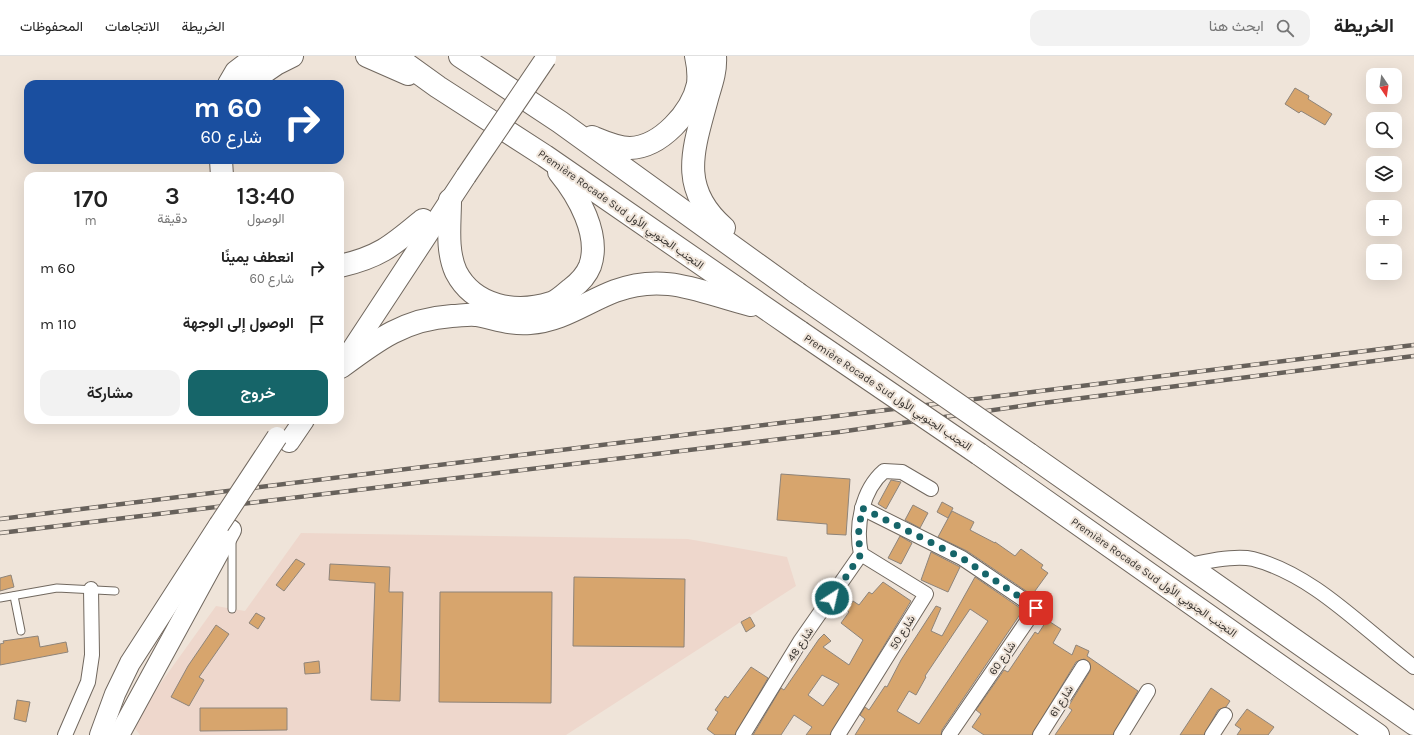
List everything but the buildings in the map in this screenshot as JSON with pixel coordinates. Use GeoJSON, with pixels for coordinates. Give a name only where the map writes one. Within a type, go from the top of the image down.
{"type":"FeatureCollection","features":[{"type":"Feature","properties":{"kind":"highway"},"geometry":{"type":"LineString","coordinates":[[231,80],[236,72],[257,56]]}},
{"type":"Feature","properties":{"kind":"highway"},"geometry":{"type":"LineString","coordinates":[[253,80],[276,64],[292,56]]}},
{"type":"Feature","properties":{"kind":"highway"},"geometry":{"type":"LineString","coordinates":[[367,56],[438,87]]}},
{"type":"Feature","properties":{"kind":"highway","name":"Première Rocade Sud التجنب الجنوبي الأول"},"geometry":{"type":"LineString","coordinates":[[395,56],[438,87],[545,156],[764,308],[979,454],[1378,735]]}},
{"type":"Feature","properties":{"kind":"highway"},"geometry":{"type":"LineString","coordinates":[[461,56],[560,122],[797,293],[1190,565],[1306,650],[1414,724]]}},
{"type":"Feature","properties":{"kind":"highway"},"geometry":{"type":"LineString","coordinates":[[560,122],[602,142],[621,147],[638,147],[653,142],[683,115],[692,101],[698,82],[696,56]]}},
{"type":"Feature","properties":{"kind":"highway"},"geometry":{"type":"LineString","coordinates":[[715,56],[714,74],[693,155],[692,177],[696,192],[714,219],[797,293]]}},
{"type":"Feature","properties":{"kind":"highway"},"geometry":{"type":"LineString","coordinates":[[450,200],[449,252],[456,272],[470,292],[488,302],[506,307],[530,307],[552,302],[583,279],[590,265],[592,245],[589,225],[584,211],[560,173],[545,156]]}},
{"type":"Feature","properties":{"kind":"highway"},"geometry":{"type":"LineString","coordinates":[[344,265],[374,256],[393,245],[423,220]]}},
{"type":"Feature","properties":{"kind":"highway"},"geometry":{"type":"LineString","coordinates":[[344,364],[385,335],[413,322],[434,317],[475,315],[505,322],[530,323],[578,310],[615,291],[657,283],[682,285],[764,308]]}},
{"type":"Feature","properties":{"kind":"main road"},"geometry":{"type":"LineString","coordinates":[[344,338],[423,220],[461,173],[542,57]]}},
{"type":"Feature","properties":{"kind":"main road"},"geometry":{"type":"LineString","coordinates":[[344,361],[450,200],[461,173]]}},
{"type":"Feature","properties":{"kind":"main road"},"geometry":{"type":"LineString","coordinates":[[283,440],[287,424]]}},
{"type":"Feature","properties":{"kind":"main road"},"geometry":{"type":"LineString","coordinates":[[100,735],[115,694],[130,663],[225,528],[283,440],[300,424]]}},
{"type":"Feature","properties":{"kind":"main road"},"geometry":{"type":"LineString","coordinates":[[119,735],[225,528]]}},
{"type":"Feature","properties":{"kind":"street"},"geometry":{"type":"LineString","coordinates":[[861,554],[858,537],[862,508],[874,479],[884,471],[902,472],[931,489]]}},
{"type":"Feature","properties":{"kind":"street","name":"شارع 60"},"geometry":{"type":"LineString","coordinates":[[862,508],[962,558],[1036,608],[949,735]]}},
{"type":"Feature","properties":{"kind":"street","name":"شارع 48"},"geometry":{"type":"LineString","coordinates":[[743,735],[801,640],[861,554]]}},
{"type":"Feature","properties":{"kind":"street","name":"شارع 50"},"geometry":{"type":"LineString","coordinates":[[838,735],[926,594],[861,554]]}},
{"type":"Feature","properties":{"kind":"street"},"geometry":{"type":"LineString","coordinates":[[1190,565],[1216,559],[1252,558],[1283,570],[1311,585],[1414,667]]}},
{"type":"Feature","properties":{"kind":"street"},"geometry":{"type":"LineString","coordinates":[[65,735],[88,682],[92,655],[91,590]]}},
{"type":"Feature","properties":{"kind":"street","name":"شارع 61"},"geometry":{"type":"LineString","coordinates":[[1040,735],[1083,667]]}},
{"type":"Feature","properties":{"kind":"street"},"geometry":{"type":"LineString","coordinates":[[1122,735],[1148,690]]}},
{"type":"Feature","properties":{"kind":"street"},"geometry":{"type":"LineString","coordinates":[[1212,735],[1225,715]]}},
{"type":"Feature","properties":{"kind":"lane"},"geometry":{"type":"LineString","coordinates":[[225,528],[232,609]]}},
{"type":"Feature","properties":{"kind":"lane"},"geometry":{"type":"LineString","coordinates":[[0,598],[57,588],[115,591]]}},
{"type":"Feature","properties":{"kind":"lane"},"geometry":{"type":"LineString","coordinates":[[14,596],[21,631]]}},
{"type":"Feature","properties":{"kind":"shaded area"},"geometry":{"type":"Polygon","coordinates":[[[301,533],[688,539],[787,557],[796,586],[566,735],[140,735],[133,726],[145,705],[216,606],[245,611],[301,533]]]}},
{"type":"Feature","properties":{"kind":"railway"},"geometry":{"type":"LineString","coordinates":[[0,519],[1414,345]]}},
{"type":"Feature","properties":{"kind":"railway"},"geometry":{"type":"LineString","coordinates":[[0,533],[839,432],[1035,404],[1414,356]]}},
{"type":"Feature","properties":{"kind":"route"},"geometry":{"type":"LineString","coordinates":[[832,598],[861,554],[858,537],[862,508],[962,558],[1036,608]]}}]}
